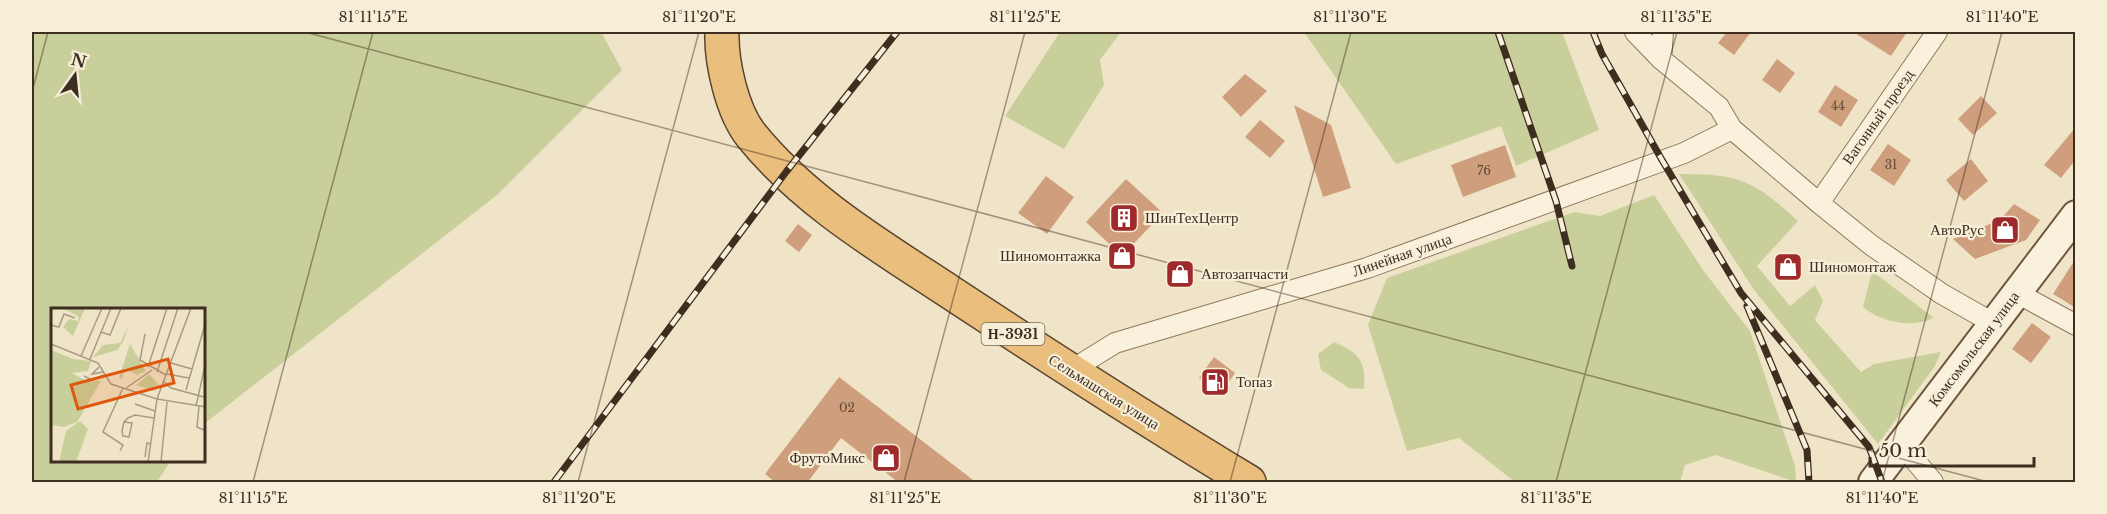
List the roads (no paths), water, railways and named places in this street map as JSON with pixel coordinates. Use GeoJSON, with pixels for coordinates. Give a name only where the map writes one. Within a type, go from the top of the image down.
{"type":"FeatureCollection","features":[{"type":"Feature","properties":{"kind":"highway","name":"Сельмашская улица"},"geometry":{"type":"LineString","coordinates":[[723,32],[722,48],[731,95],[750,134],[813,197],[862,234],[1070,371],[1249,483]]}},
{"type":"Feature","properties":{"kind":"main road","name":"Комсомольская улица"},"geometry":{"type":"LineString","coordinates":[[1873,483],[2076,215]]}},
{"type":"Feature","properties":{"kind":"street"},"geometry":{"type":"LineString","coordinates":[[1635,32],[1661,59],[1719,107],[1732,129],[1819,203],[1871,245],[1933,288],[1993,323]]}},
{"type":"Feature","properties":{"kind":"street"},"geometry":{"type":"LineString","coordinates":[[1661,59],[1663,32]]}},
{"type":"Feature","properties":{"kind":"street","name":"Вагонный проезд"},"geometry":{"type":"LineString","coordinates":[[1819,203],[1938,32]]}},
{"type":"Feature","properties":{"kind":"street","name":"Линейная улица"},"geometry":{"type":"LineString","coordinates":[[1070,371],[1115,343],[1367,268],[1684,153],[1732,129]]}},
{"type":"Feature","properties":{"kind":"street"},"geometry":{"type":"LineString","coordinates":[[2017,293],[2076,325]]}},
{"type":"Feature","properties":{"kind":"street"},"geometry":{"type":"LineString","coordinates":[[1902,445],[1933,483]]}},
{"type":"Feature","properties":{"kind":"railway"},"geometry":{"type":"LineString","coordinates":[[554,482],[786,172],[897,32]]}},
{"type":"Feature","properties":{"kind":"railway"},"geometry":{"type":"LineString","coordinates":[[1498,32],[1556,201],[1572,266]]}},
{"type":"Feature","properties":{"kind":"railway"},"geometry":{"type":"LineString","coordinates":[[1593,32],[1602,54],[1662,160],[1741,293],[1869,447],[1882,482]]}},
{"type":"Feature","properties":{"kind":"railway"},"geometry":{"type":"LineString","coordinates":[[1747,306],[1807,450],[1809,482]]}},
{"type":"Feature","properties":{"kind":"place","name":"ШинТехЦентр"},"geometry":{"type":"Point","coordinates":[1124,218]}},
{"type":"Feature","properties":{"kind":"place","name":"АвтоРус"},"geometry":{"type":"Point","coordinates":[2005,230]}},
{"type":"Feature","properties":{"kind":"place","name":"Шиномонтажка"},"geometry":{"type":"Point","coordinates":[1122,256]}},
{"type":"Feature","properties":{"kind":"place","name":"Шиномонтаж"},"geometry":{"type":"Point","coordinates":[1788,267]}},
{"type":"Feature","properties":{"kind":"place","name":"Автозапчасти"},"geometry":{"type":"Point","coordinates":[1180,274]}},
{"type":"Feature","properties":{"kind":"place","name":"Топаз"},"geometry":{"type":"Point","coordinates":[1215,382]}},
{"type":"Feature","properties":{"kind":"place","name":"ФрутоМикс"},"geometry":{"type":"Point","coordinates":[886,458]}}]}
